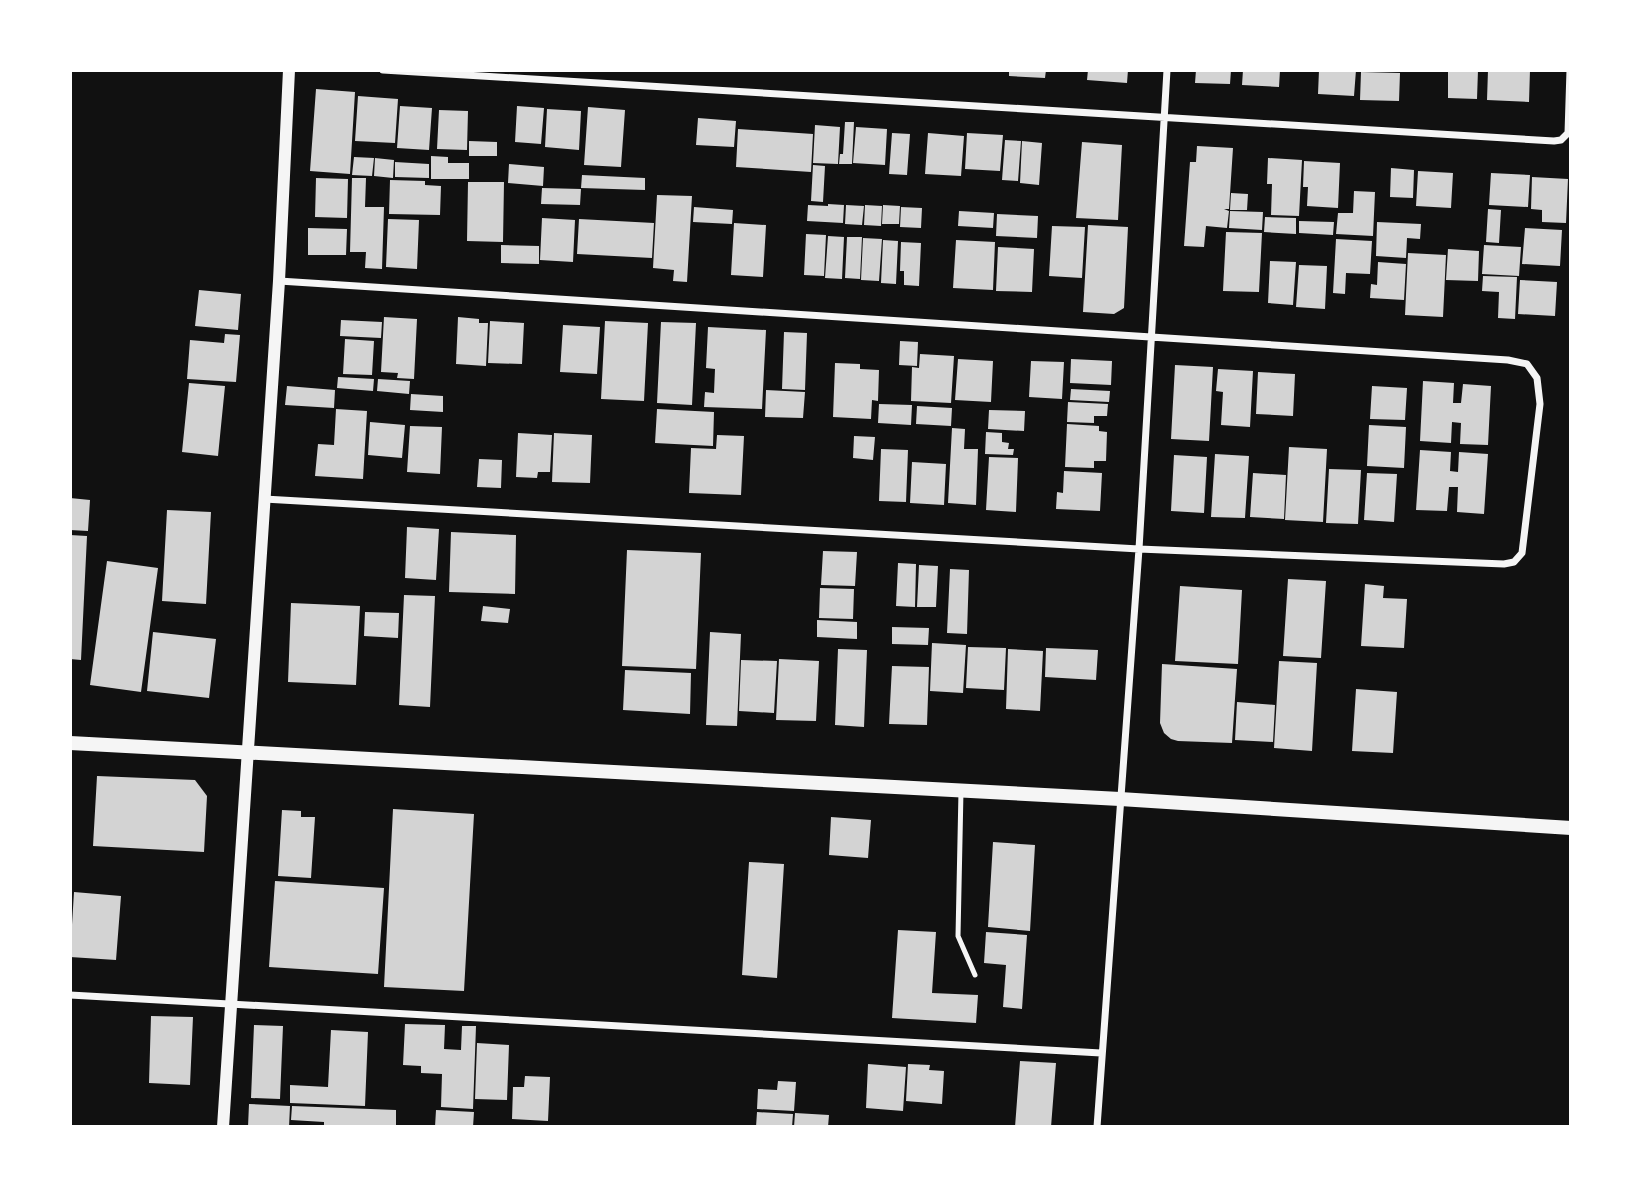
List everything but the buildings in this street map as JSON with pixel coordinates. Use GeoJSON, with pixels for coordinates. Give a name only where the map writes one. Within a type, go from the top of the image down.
{"type":"FeatureCollection","features":[{"type":"Feature","properties":{"kind":"main road"},"geometry":{"type":"LineString","coordinates":[[70,743],[1120,799],[1571,828]]}},
{"type":"Feature","properties":{"kind":"street"},"geometry":{"type":"LineString","coordinates":[[223,1127],[279,281],[289,70]]}},
{"type":"Feature","properties":{"kind":"street"},"geometry":{"type":"LineString","coordinates":[[383,70],[1553,141],[1562,139],[1568,133],[1570,70]]}},
{"type":"Feature","properties":{"kind":"street"},"geometry":{"type":"LineString","coordinates":[[1097,1127],[1139,549],[1167,70]]}},
{"type":"Feature","properties":{"kind":"street"},"geometry":{"type":"LineString","coordinates":[[263,499],[1139,549],[1504,565],[1514,562],[1522,553],[1540,404],[1537,378],[1527,364],[1508,360],[279,281]]}},
{"type":"Feature","properties":{"kind":"street"},"geometry":{"type":"LineString","coordinates":[[70,995],[1101,1053]]}},
{"type":"Feature","properties":{"kind":"lane"},"geometry":{"type":"LineString","coordinates":[[961,790],[958,936],[975,975]]}}]}
